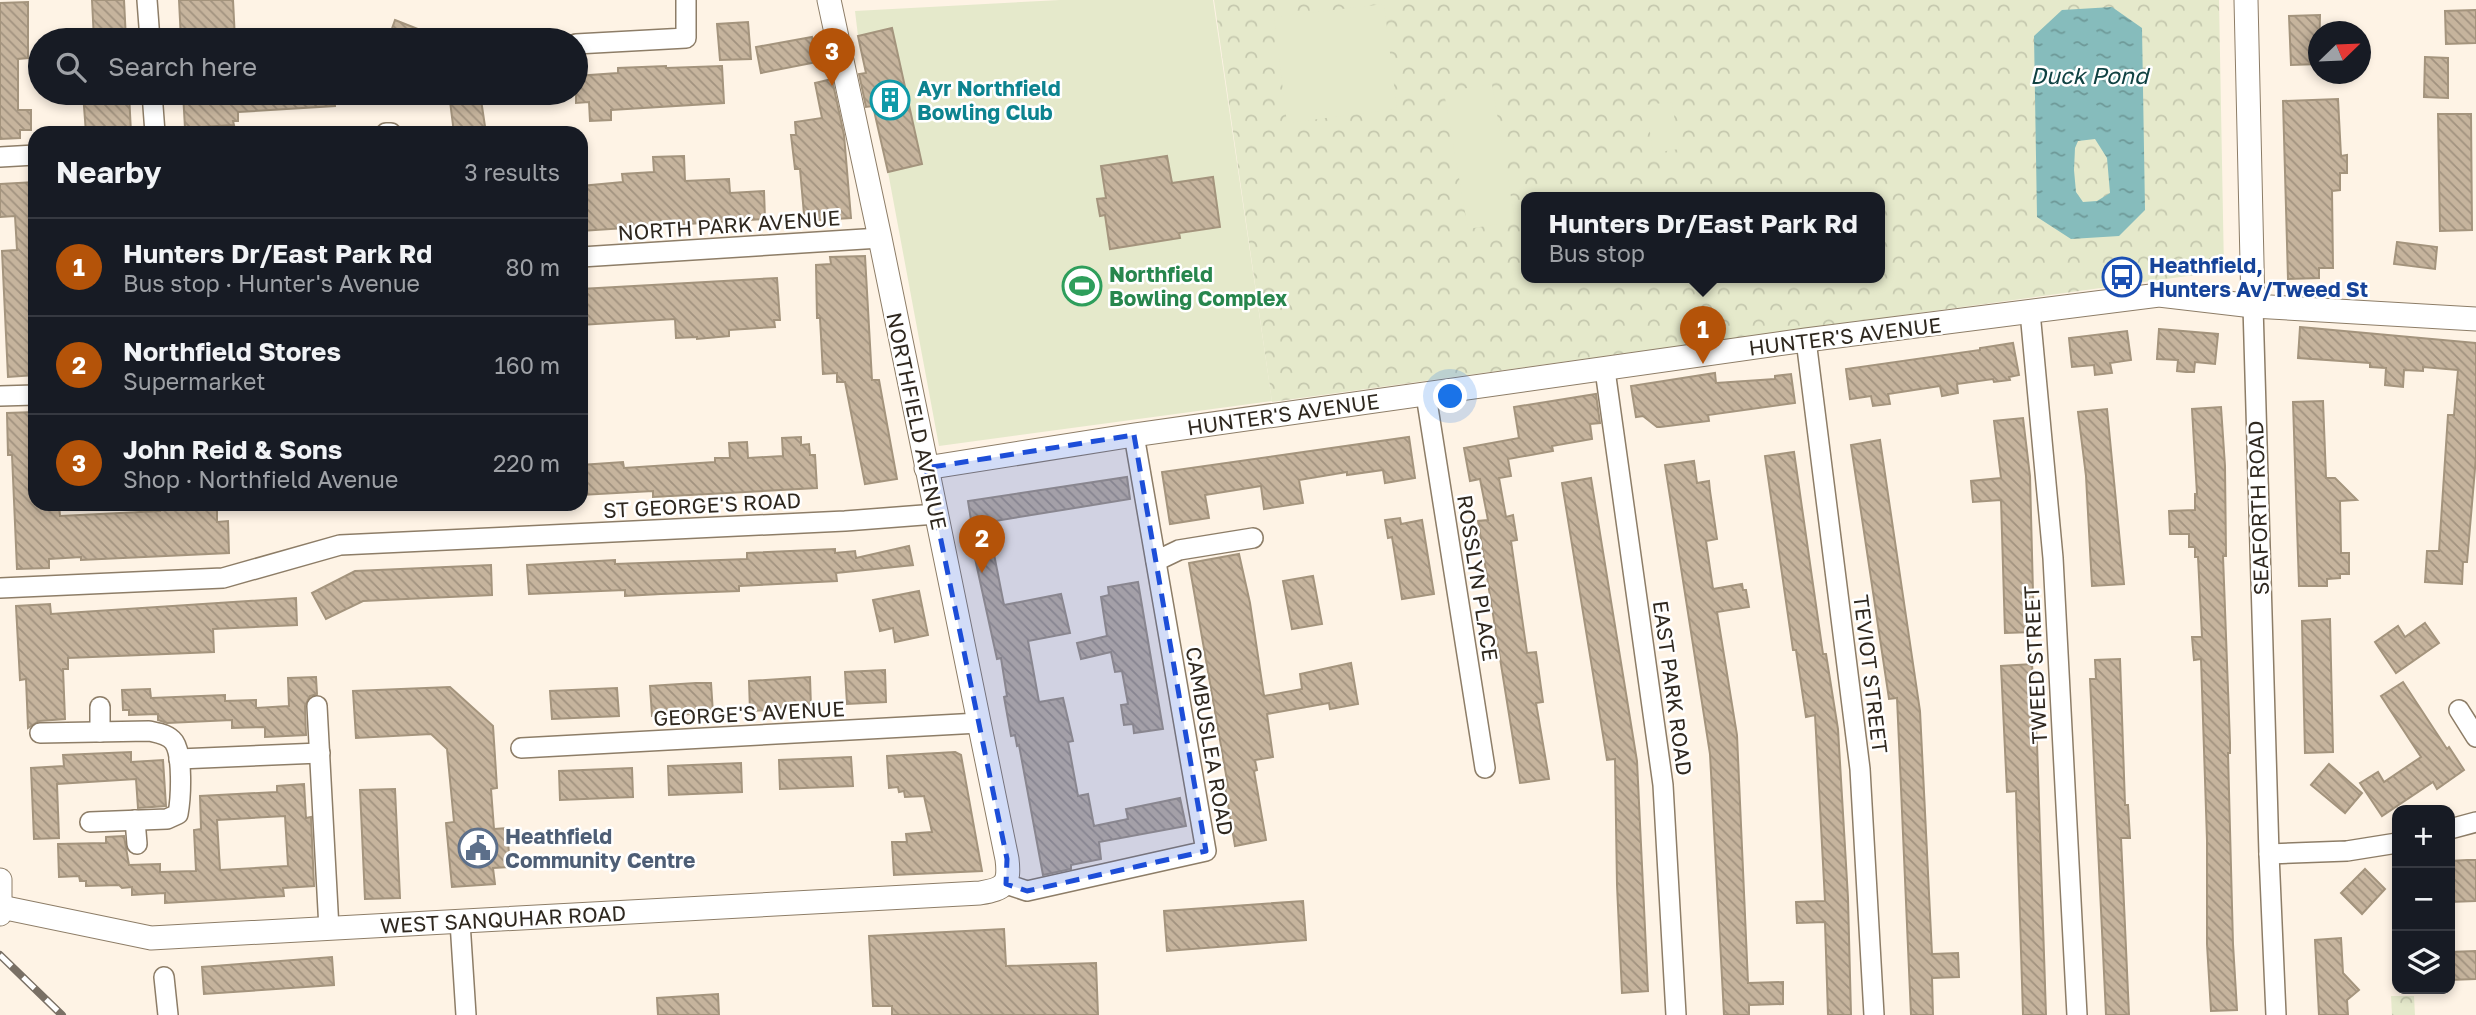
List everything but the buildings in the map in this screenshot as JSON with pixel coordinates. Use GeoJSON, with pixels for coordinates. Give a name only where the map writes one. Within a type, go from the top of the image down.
{"type":"FeatureCollection","features":[{"type":"Feature","properties":{"kind":"street"},"geometry":{"type":"LineString","coordinates":[[147,0],[148,28]]}},
{"type":"Feature","properties":{"kind":"street"},"geometry":{"type":"LineString","coordinates":[[588,43],[686,38],[686,0]]}},
{"type":"Feature","properties":{"kind":"street","name":"NORTHFIELD AVENUE"},"geometry":{"type":"LineString","coordinates":[[829,0],[1007,859],[1009,875],[1006,884]]}},
{"type":"Feature","properties":{"kind":"street","name":"SEAFORTH ROAD"},"geometry":{"type":"LineString","coordinates":[[2246,0],[2269,853],[2276,1015]]}},
{"type":"Feature","properties":{"kind":"street"},"geometry":{"type":"LineString","coordinates":[[153,105],[154,126]]}},
{"type":"Feature","properties":{"kind":"street"},"geometry":{"type":"LineString","coordinates":[[0,157],[28,155]]}},
{"type":"Feature","properties":{"kind":"street","name":"NORTH PARK AVENUE"},"geometry":{"type":"LineString","coordinates":[[588,257],[880,238]]}},
{"type":"Feature","properties":{"kind":"street","name":"HUNTER'S AVENUE"},"geometry":{"type":"LineString","coordinates":[[926,468],[1134,435],[1806,340],[2159,295],[2253,306],[2476,319]]}},
{"type":"Feature","properties":{"kind":"street","name":"TWEED STREET"},"geometry":{"type":"LineString","coordinates":[[2030,312],[2053,558],[2077,1015]]}},
{"type":"Feature","properties":{"kind":"street","name":"TEVIOT STREET"},"geometry":{"type":"LineString","coordinates":[[1806,340],[1860,769],[1874,1015]]}},
{"type":"Feature","properties":{"kind":"street","name":"EAST PARK ROAD"},"geometry":{"type":"LineString","coordinates":[[1605,370],[1663,785],[1676,1015]]}},
{"type":"Feature","properties":{"kind":"street"},"geometry":{"type":"LineString","coordinates":[[0,396],[28,395]]}},
{"type":"Feature","properties":{"kind":"street","name":"ROSSLYN PLACE"},"geometry":{"type":"LineString","coordinates":[[1426,395],[1485,768]]}},
{"type":"Feature","properties":{"kind":"street","name":"CAMBUSLEA ROAD"},"geometry":{"type":"LineString","coordinates":[[1006,884],[1027,891],[1206,851],[1134,435]]}},
{"type":"Feature","properties":{"kind":"street","name":"ST GEORGE'S ROAD"},"geometry":{"type":"LineString","coordinates":[[0,588],[223,578],[340,544],[845,521],[936,514]]}},
{"type":"Feature","properties":{"kind":"street"},"geometry":{"type":"LineString","coordinates":[[1156,561],[1179,550],[1253,538]]}},
{"type":"Feature","properties":{"kind":"street"},"geometry":{"type":"LineString","coordinates":[[317,706],[329,929]]}},
{"type":"Feature","properties":{"kind":"street"},"geometry":{"type":"LineString","coordinates":[[100,707],[100,732]]}},
{"type":"Feature","properties":{"kind":"street"},"geometry":{"type":"LineString","coordinates":[[2459,710],[2476,737]]}},
{"type":"Feature","properties":{"kind":"street","name":"GEORGE'S AVENUE"},"geometry":{"type":"LineString","coordinates":[[521,748],[979,723]]}},
{"type":"Feature","properties":{"kind":"street"},"geometry":{"type":"LineString","coordinates":[[40,733],[163,733],[174,742],[179,759],[178,814],[167,819],[90,822]]}},
{"type":"Feature","properties":{"kind":"street"},"geometry":{"type":"LineString","coordinates":[[179,759],[320,754]]}},
{"type":"Feature","properties":{"kind":"street"},"geometry":{"type":"LineString","coordinates":[[135,820],[137,844]]}},
{"type":"Feature","properties":{"kind":"street"},"geometry":{"type":"LineString","coordinates":[[2455,828],[2476,822]]}},
{"type":"Feature","properties":{"kind":"street"},"geometry":{"type":"LineString","coordinates":[[2269,853],[2347,851],[2392,844]]}},
{"type":"Feature","properties":{"kind":"street"},"geometry":{"type":"LineString","coordinates":[[0,880],[1,910]]}},
{"type":"Feature","properties":{"kind":"street","name":"WEST SANQUHAR ROAD"},"geometry":{"type":"LineString","coordinates":[[1,910],[151,938],[980,893],[996,890],[1006,884]]}},
{"type":"Feature","properties":{"kind":"street"},"geometry":{"type":"LineString","coordinates":[[460,922],[466,1015]]}},
{"type":"Feature","properties":{"kind":"street"},"geometry":{"type":"LineString","coordinates":[[164,977],[168,1015]]}},
{"type":"Feature","properties":{"kind":"highlighted area"},"geometry":{"type":"Polygon","coordinates":[[[1134,435],[1206,851],[1027,891],[1006,884],[1007,859],[926,468],[1134,435]]]}},
{"type":"Feature","properties":{"kind":"green space","name":"Northfield Bowling Complex"},"geometry":{"type":"Polygon","coordinates":[[[1060,0],[1213,0],[1272,401],[939,446],[855,11],[1060,0]]]}},
{"type":"Feature","properties":{"kind":"green space"},"geometry":{"type":"Polygon","coordinates":[[[1214,0],[2219,0],[2224,271],[1272,402],[1214,0]]]}},
{"type":"Feature","properties":{"kind":"green space"},"geometry":{"type":"Polygon","coordinates":[[[1384,4],[1397,109],[1287,123],[1274,17],[1384,4]]]}},
{"type":"Feature","properties":{"kind":"green space"},"geometry":{"type":"Polygon","coordinates":[[[1492,84],[1515,221],[1468,229],[1444,92],[1492,84]]]}},
{"type":"Feature","properties":{"kind":"green space"},"geometry":{"type":"Polygon","coordinates":[[[1672,102],[1679,149],[1653,153],[1646,105],[1672,102]]]}},
{"type":"Feature","properties":{"kind":"green space"},"geometry":{"type":"Polygon","coordinates":[[[2391,996],[2414,996],[2415,1015],[2392,1015],[2391,996]]]}},
{"type":"Feature","properties":{"kind":"water","name":"Duck Pond"},"geometry":{"type":"Polygon","coordinates":[[[2112,7],[2142,28],[2145,210],[2119,236],[2071,239],[2037,217],[2034,36],[2062,10],[2112,7]],[[2095,139],[2078,141],[2074,170],[2076,192],[2083,202],[2097,201],[2110,193],[2107,158],[2095,139]]]}},
{"type":"Feature","properties":{"kind":"railway"},"geometry":{"type":"LineString","coordinates":[[0,955],[62,1015]]}},
{"type":"Feature","properties":{"kind":"place","name":"John Reid & Sons"},"geometry":{"type":"Point","coordinates":[832,86]}},
{"type":"Feature","properties":{"kind":"place","name":"Ayr Northfield Bowling Club"},"geometry":{"type":"Point","coordinates":[890,100]}},
{"type":"Feature","properties":{"kind":"place","name":"Heathfield, Hunters Av/Tweed St"},"geometry":{"type":"Point","coordinates":[2122,277]}},
{"type":"Feature","properties":{"kind":"place","name":"Northfield Bowling Complex"},"geometry":{"type":"Point","coordinates":[1082,286]}},
{"type":"Feature","properties":{"kind":"place","name":"Hunters Dr/East Park Rd"},"geometry":{"type":"Point","coordinates":[1703,364]}},
{"type":"Feature","properties":{"kind":"place","name":"Northfield Stores"},"geometry":{"type":"Point","coordinates":[982,573]}},
{"type":"Feature","properties":{"kind":"place","name":"Heathfield Community Centre"},"geometry":{"type":"Point","coordinates":[478,848]}}]}
